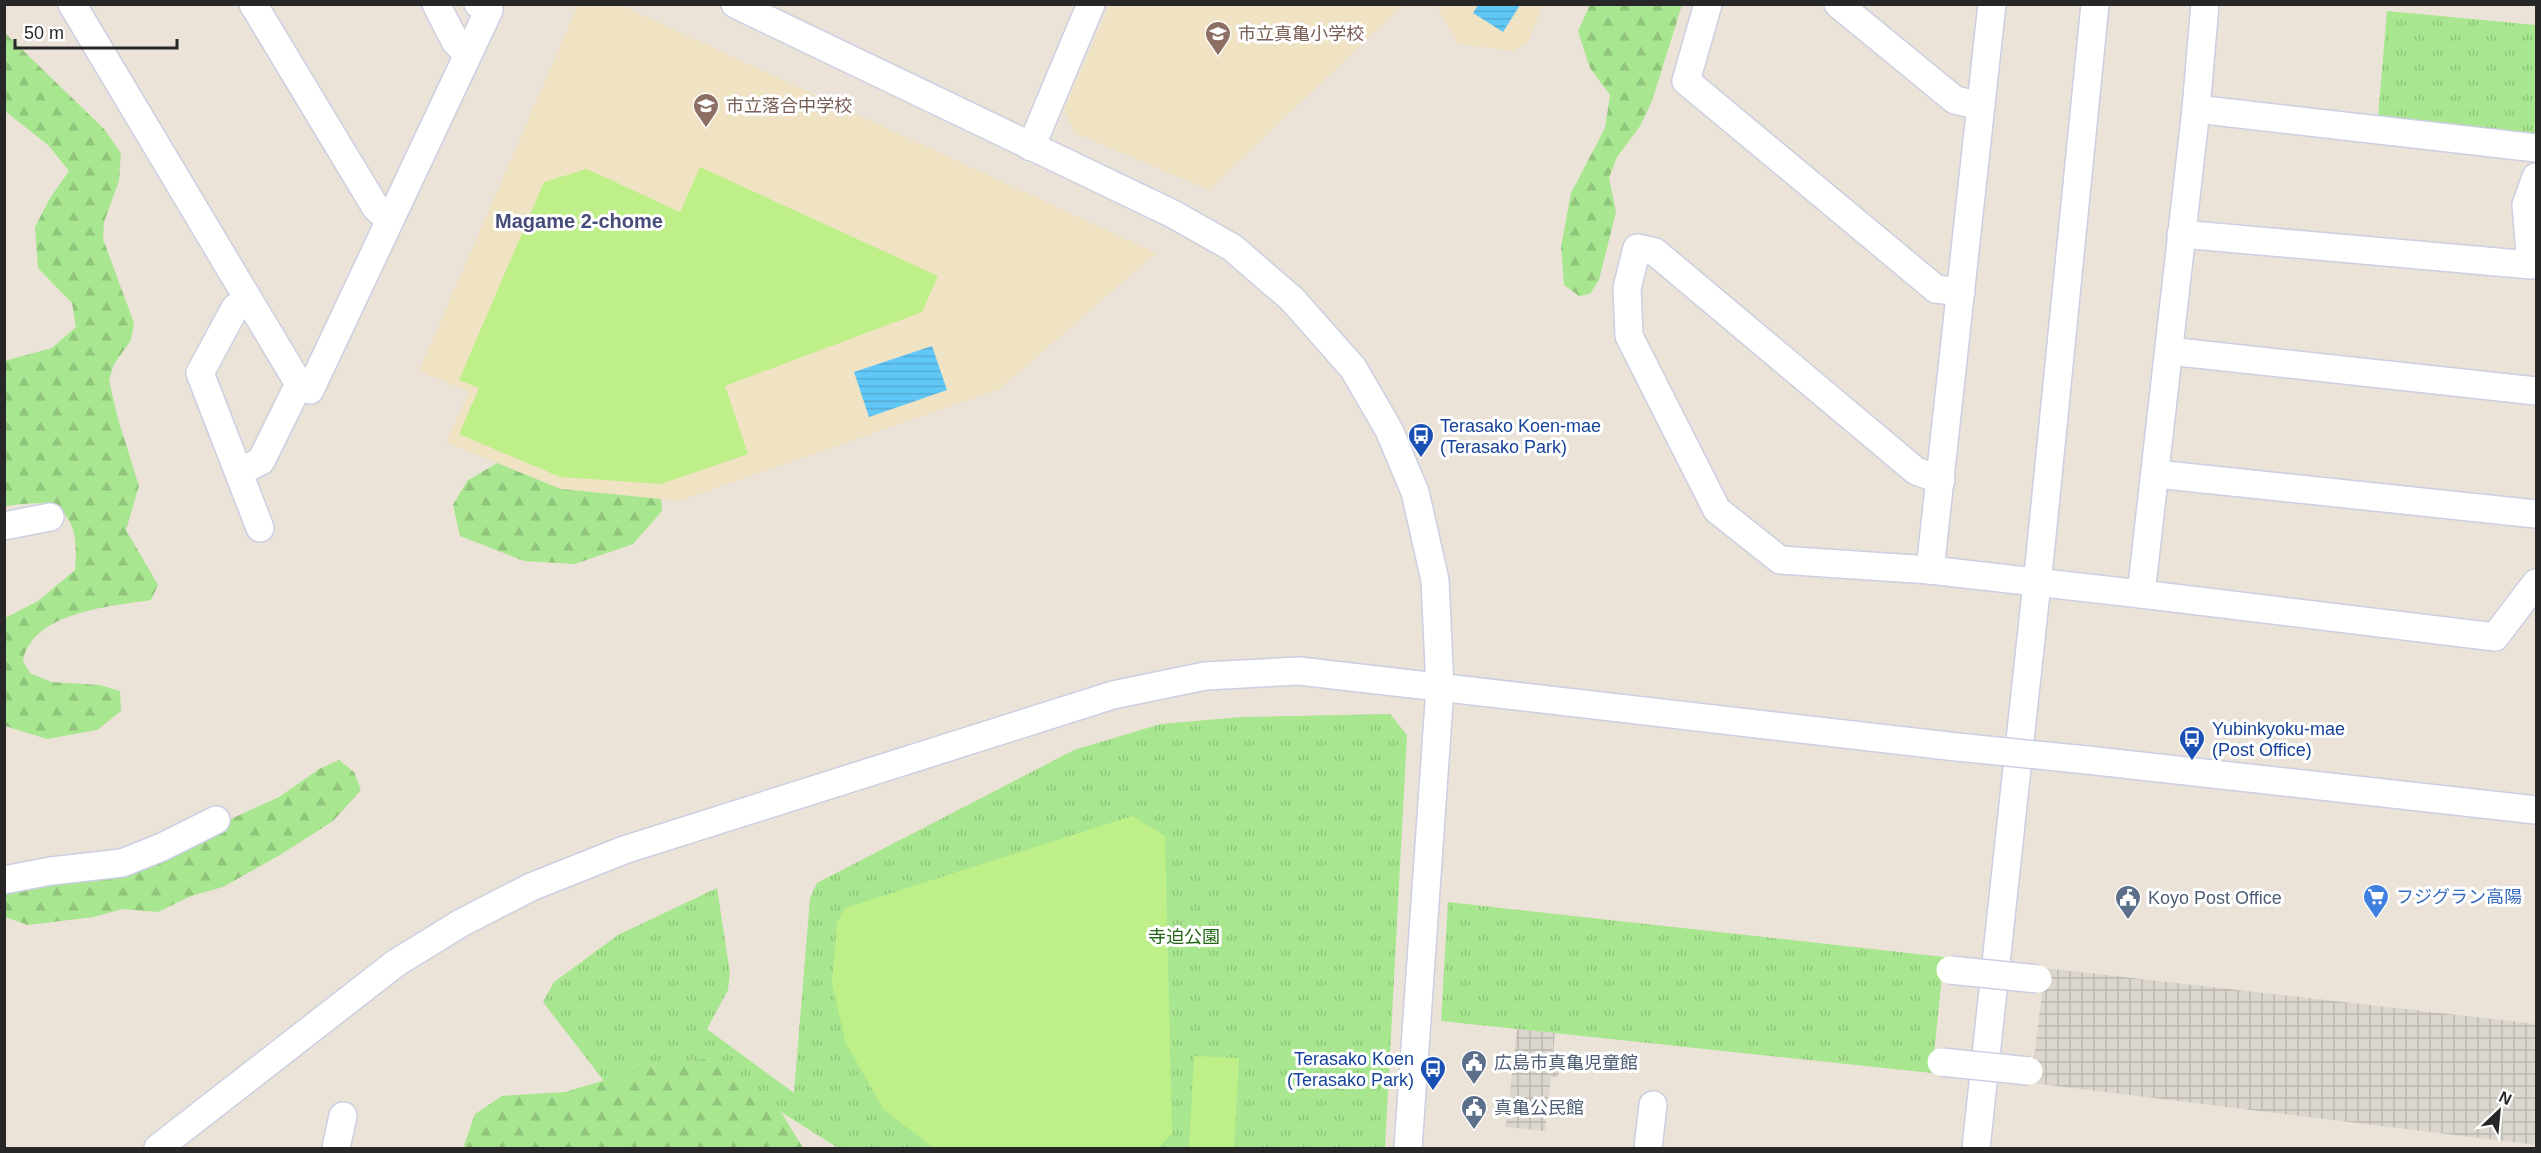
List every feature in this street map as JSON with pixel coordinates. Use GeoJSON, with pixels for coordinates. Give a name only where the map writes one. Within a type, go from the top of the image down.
{"type":"FeatureCollection","features":[{"type":"Feature","properties":{"kind":"street"},"geometry":{"type":"LineString","coordinates":[[72,4],[299,384],[310,390],[489,10],[478,4]]}},
{"type":"Feature","properties":{"kind":"street"},"geometry":{"type":"LineString","coordinates":[[253,4],[376,208],[389,219]]}},
{"type":"Feature","properties":{"kind":"street"},"geometry":{"type":"LineString","coordinates":[[436,4],[455,41],[467,54]]}},
{"type":"Feature","properties":{"kind":"street"},"geometry":{"type":"LineString","coordinates":[[735,4],[1173,213],[1233,248],[1292,298],[1353,368],[1389,430],[1415,492],[1435,580],[1440,688],[1408,1149]]}},
{"type":"Feature","properties":{"kind":"street"},"geometry":{"type":"LineString","coordinates":[[1031,147],[1091,4]]}},
{"type":"Feature","properties":{"kind":"street"},"geometry":{"type":"LineString","coordinates":[[1708,4],[1686,81],[1936,289],[1960,292]]}},
{"type":"Feature","properties":{"kind":"street"},"geometry":{"type":"LineString","coordinates":[[1838,4],[1955,100],[1981,106]]}},
{"type":"Feature","properties":{"kind":"street"},"geometry":{"type":"LineString","coordinates":[[1930,570],[1992,4]]}},
{"type":"Feature","properties":{"kind":"street"},"geometry":{"type":"LineString","coordinates":[[1976,1149],[2038,581],[2095,4]]}},
{"type":"Feature","properties":{"kind":"street"},"geometry":{"type":"LineString","coordinates":[[2141,594],[2196,109],[2205,4]]}},
{"type":"Feature","properties":{"kind":"street"},"geometry":{"type":"LineString","coordinates":[[2196,109],[2536,148]]}},
{"type":"Feature","properties":{"kind":"street"},"geometry":{"type":"LineString","coordinates":[[2181,234],[2531,265],[2526,205],[2536,177]]}},
{"type":"Feature","properties":{"kind":"street"},"geometry":{"type":"LineString","coordinates":[[1941,480],[1916,471],[1655,252],[1636,248],[1627,288],[1629,336],[1717,510],[1780,560],[1930,570],[2038,581],[2495,637],[2536,583]]}},
{"type":"Feature","properties":{"kind":"street"},"geometry":{"type":"LineString","coordinates":[[248,299],[235,308],[200,373],[260,528]]}},
{"type":"Feature","properties":{"kind":"street"},"geometry":{"type":"LineString","coordinates":[[2169,351],[2536,391]]}},
{"type":"Feature","properties":{"kind":"street"},"geometry":{"type":"LineString","coordinates":[[239,472],[261,461],[299,384]]}},
{"type":"Feature","properties":{"kind":"street"},"geometry":{"type":"LineString","coordinates":[[2156,474],[2536,514]]}},
{"type":"Feature","properties":{"kind":"street"},"geometry":{"type":"LineString","coordinates":[[4,526],[50,517]]}},
{"type":"Feature","properties":{"kind":"street"},"geometry":{"type":"LineString","coordinates":[[158,1149],[396,963],[461,923],[531,887],[624,850],[1113,695],[1205,676],[1299,671],[1957,747],[2536,810]]}},
{"type":"Feature","properties":{"kind":"street"},"geometry":{"type":"LineString","coordinates":[[4,880],[51,871],[122,863],[162,847],[216,820]]}},
{"type":"Feature","properties":{"kind":"street"},"geometry":{"type":"LineString","coordinates":[[1946,970],[2040,979]]}},
{"type":"Feature","properties":{"kind":"street"},"geometry":{"type":"LineString","coordinates":[[1937,1062],[2031,1071]]}},
{"type":"Feature","properties":{"kind":"street"},"geometry":{"type":"LineString","coordinates":[[1648,1149],[1653,1105]]}},
{"type":"Feature","properties":{"kind":"street"},"geometry":{"type":"LineString","coordinates":[[336,1149],[343,1116]]}},
{"type":"Feature","properties":{"kind":"shaded area","name":"市立真亀小学校"},"geometry":{"type":"Polygon","coordinates":[[[1110,4],[1403,5],[1209,190],[1075,133],[1064,109],[1110,4]]]}},
{"type":"Feature","properties":{"kind":"shaded area","name":"市立落合中学校"},"geometry":{"type":"Polygon","coordinates":[[[578,5],[621,5],[1156,253],[1000,389],[679,501],[561,489],[446,442],[469,392],[419,371],[578,5]]]}},
{"type":"Feature","properties":{"kind":"shaded area"},"geometry":{"type":"Polygon","coordinates":[[[1436,5],[1543,5],[1528,42],[1514,51],[1458,44],[1436,5]]]}},
{"type":"Feature","properties":{"kind":"shaded area"},"geometry":{"type":"Polygon","coordinates":[[[2045,968],[2536,1024],[2536,1145],[2031,1083],[2045,968]]]}},
{"type":"Feature","properties":{"kind":"shaded area"},"geometry":{"type":"Polygon","coordinates":[[[1517,1029],[1555,1033],[1553,1054],[1560,1058],[1558,1077],[1551,1077],[1545,1131],[1506,1127],[1517,1029]]]}},
{"type":"Feature","properties":{"kind":"green space"},"geometry":{"type":"Polygon","coordinates":[[[1590,5],[1682,5],[1652,101],[1640,126],[1617,157],[1609,178],[1616,212],[1599,280],[1590,294],[1579,296],[1564,285],[1561,247],[1571,193],[1605,128],[1610,95],[1590,68],[1578,31],[1590,5]]]}},
{"type":"Feature","properties":{"kind":"green space"},"geometry":{"type":"Polygon","coordinates":[[[2387,11],[2536,25],[2536,136],[2378,117],[2387,11]]]}},
{"type":"Feature","properties":{"kind":"green space"},"geometry":{"type":"Polygon","coordinates":[[[4,32],[104,129],[121,153],[119,181],[104,222],[103,239],[134,323],[131,340],[114,364],[109,380],[118,419],[139,486],[126,530],[158,585],[151,600],[75,614],[41,632],[29,645],[23,661],[30,673],[51,682],[100,685],[120,691],[121,711],[97,730],[47,739],[5,726],[5,618],[38,601],[75,570],[74,533],[66,516],[51,505],[35,503],[5,506],[4,361],[52,348],[76,327],[72,303],[38,268],[35,227],[50,198],[69,171],[48,145],[5,111],[4,32]]]}},
{"type":"Feature","properties":{"kind":"green space"},"geometry":{"type":"Polygon","coordinates":[[[700,167],[938,276],[922,312],[725,386],[748,454],[661,484],[560,477],[459,434],[479,388],[459,380],[544,182],[587,169],[680,212],[700,167]]]}},
{"type":"Feature","properties":{"kind":"green space"},"geometry":{"type":"Polygon","coordinates":[[[497,463],[561,489],[661,499],[662,511],[633,544],[575,564],[524,561],[460,536],[453,505],[467,481],[497,463]]]}},
{"type":"Feature","properties":{"kind":"green space","name":"寺迫公園"},"geometry":{"type":"Polygon","coordinates":[[[1390,714],[1407,735],[1385,1148],[838,1148],[781,1112],[712,1058],[656,1065],[604,1081],[543,1002],[554,982],[618,935],[717,888],[730,973],[728,990],[707,1029],[794,1093],[810,898],[817,883],[1074,750],[1161,724],[1242,717],[1390,714]]]}},
{"type":"Feature","properties":{"kind":"green space"},"geometry":{"type":"Polygon","coordinates":[[[339,760],[354,772],[361,790],[333,821],[280,855],[223,887],[191,896],[158,912],[122,909],[94,917],[28,925],[5,917],[4,891],[226,821],[279,797],[319,769],[339,760]]]}},
{"type":"Feature","properties":{"kind":"green space"},"geometry":{"type":"Polygon","coordinates":[[[1132,816],[1165,836],[1172,1133],[1159,1148],[934,1148],[884,1110],[846,1043],[832,984],[837,923],[845,908],[1132,816]]]}},
{"type":"Feature","properties":{"kind":"green space"},"geometry":{"type":"Polygon","coordinates":[[[1448,902],[1944,957],[1932,1073],[1441,1021],[1448,902]]]}},
{"type":"Feature","properties":{"kind":"green space"},"geometry":{"type":"Polygon","coordinates":[[[1194,1056],[1239,1058],[1234,1148],[1189,1148],[1194,1056]]]}},
{"type":"Feature","properties":{"kind":"green space"},"geometry":{"type":"Polygon","coordinates":[[[712,1058],[781,1112],[803,1148],[465,1148],[464,1145],[475,1114],[502,1096],[565,1092],[656,1065],[712,1058]]]}},
{"type":"Feature","properties":{"kind":"water"},"geometry":{"type":"Polygon","coordinates":[[[1478,5],[1520,5],[1503,32],[1473,13],[1478,5]]]}},
{"type":"Feature","properties":{"kind":"water"},"geometry":{"type":"Polygon","coordinates":[[[932,346],[947,390],[869,417],[854,372],[932,346]]]}},
{"type":"Feature","properties":{"kind":"place","name":"市立真亀小学校"},"geometry":{"type":"Point","coordinates":[1218,57]}},
{"type":"Feature","properties":{"kind":"place","name":"市立落合中学校"},"geometry":{"type":"Point","coordinates":[706,129]}},
{"type":"Feature","properties":{"kind":"place","name":"Terasako Koen-mae (Terasako Park)"},"geometry":{"type":"Point","coordinates":[1421,459]}},
{"type":"Feature","properties":{"kind":"place","name":"Yubinkyoku-mae (Post Office)"},"geometry":{"type":"Point","coordinates":[2192,762]}},
{"type":"Feature","properties":{"kind":"place","name":"フジグラン高陽"},"geometry":{"type":"Point","coordinates":[2376,920]}},
{"type":"Feature","properties":{"kind":"place","name":"Koyo Post Office"},"geometry":{"type":"Point","coordinates":[2128,921]}},
{"type":"Feature","properties":{"kind":"place","name":"広島市真亀児童館"},"geometry":{"type":"Point","coordinates":[1474,1086]}},
{"type":"Feature","properties":{"kind":"place","name":"Terasako Koen (Terasako Park)"},"geometry":{"type":"Point","coordinates":[1433,1092]}},
{"type":"Feature","properties":{"kind":"place","name":"真亀公民館"},"geometry":{"type":"Point","coordinates":[1474,1131]}},
{"type":"Feature","properties":{"kind":"district","name":"Magame 2-chome"},"geometry":{"type":"Point","coordinates":[579,221]}}]}
